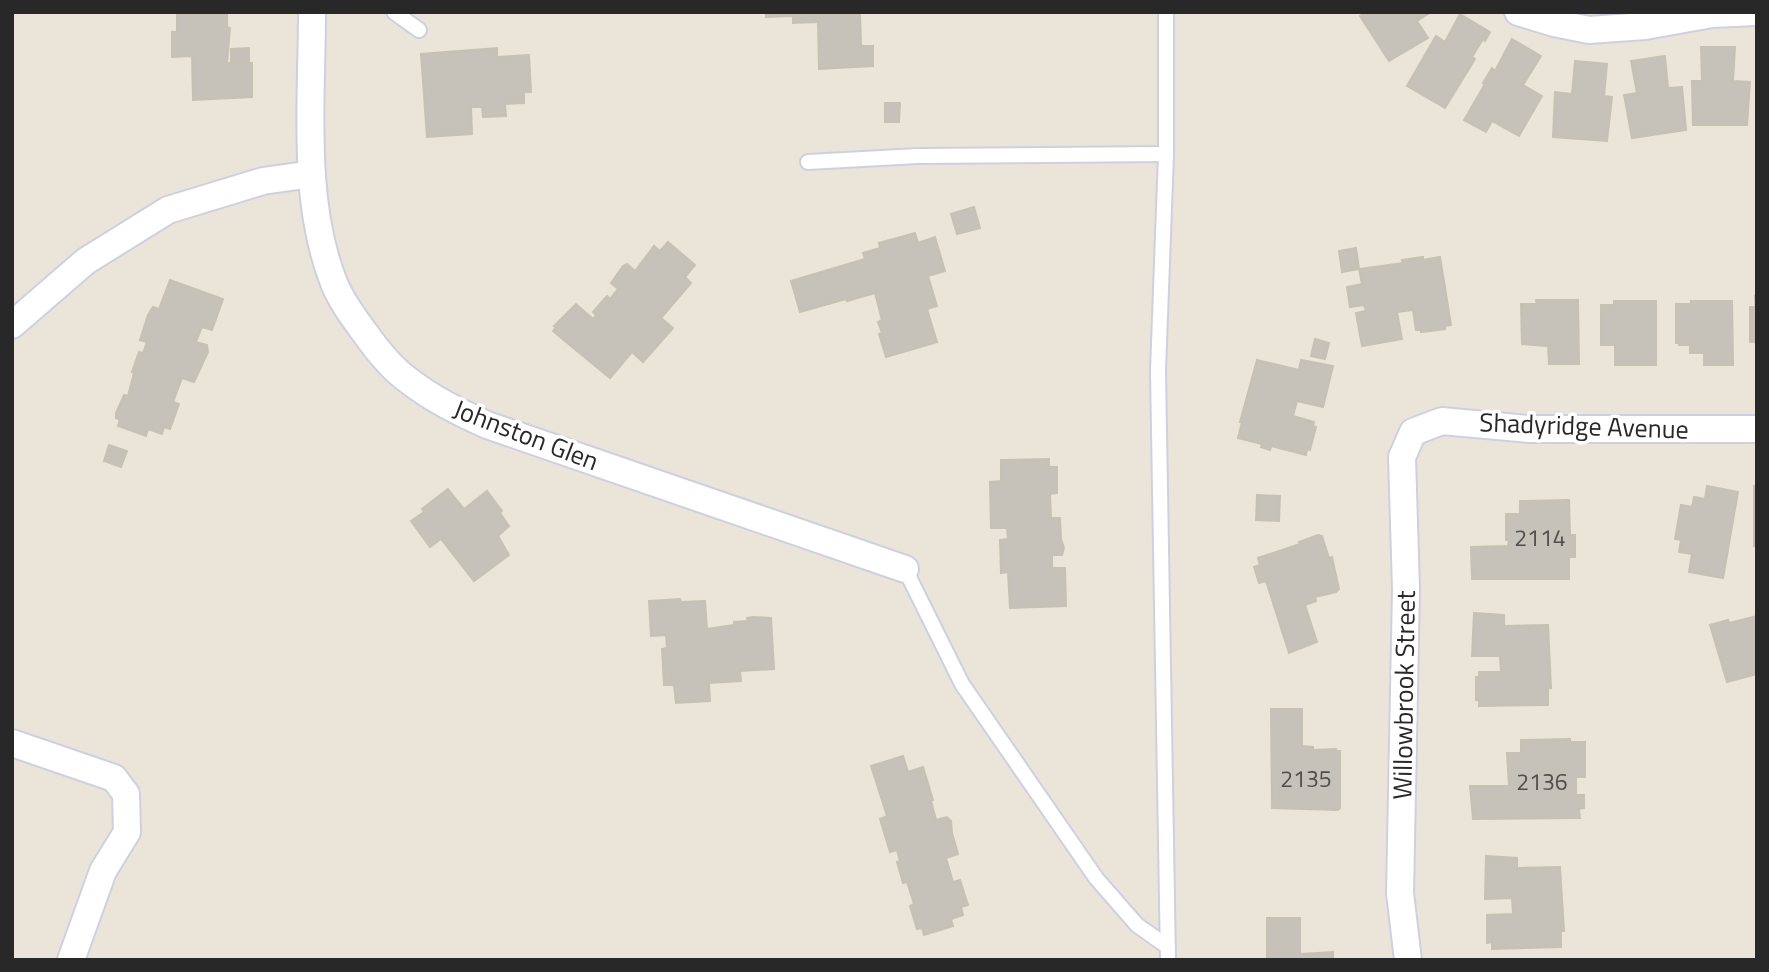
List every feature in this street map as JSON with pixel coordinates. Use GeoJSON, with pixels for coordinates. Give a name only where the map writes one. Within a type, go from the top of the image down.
{"type":"FeatureCollection","features":[{"type":"Feature","properties":{"kind":"street","name":"Johnston Glen"},"geometry":{"type":"LineString","coordinates":[[312,12],[312,174],[323,250],[335,286],[377,349],[407,379],[447,407],[487,425],[905,569]]}},
{"type":"Feature","properties":{"kind":"street"},"geometry":{"type":"LineString","coordinates":[[1518,12],[1589,30],[1757,12]]}},
{"type":"Feature","properties":{"kind":"street"},"geometry":{"type":"LineString","coordinates":[[12,325],[86,261],[167,210],[263,181],[312,174]]}},
{"type":"Feature","properties":{"kind":"street","name":"Shadyridge Avenue"},"geometry":{"type":"LineString","coordinates":[[1413,432],[1442,421],[1529,429],[1757,429]]}},
{"type":"Feature","properties":{"kind":"street","name":"Willowbrook Street"},"geometry":{"type":"LineString","coordinates":[[1408,960],[1400,893],[1406,589],[1402,457],[1413,432]]}},
{"type":"Feature","properties":{"kind":"street"},"geometry":{"type":"LineString","coordinates":[[12,743],[114,778],[126,794],[127,832],[103,871],[71,960]]}},
{"type":"Feature","properties":{"kind":"lane"},"geometry":{"type":"LineString","coordinates":[[394,12],[419,30]]}},
{"type":"Feature","properties":{"kind":"lane"},"geometry":{"type":"LineString","coordinates":[[1166,12],[1166,154],[1158,371],[1168,953]]}},
{"type":"Feature","properties":{"kind":"lane"},"geometry":{"type":"LineString","coordinates":[[808,162],[918,156],[1166,154]]}},
{"type":"Feature","properties":{"kind":"lane"},"geometry":{"type":"LineString","coordinates":[[905,569],[962,684],[1096,878],[1137,925],[1168,953]]}},
{"type":"Feature","properties":{"kind":"building"},"geometry":{"type":"Polygon","coordinates":[[[177,12],[227,12],[227,27],[230,28],[227,63],[252,63],[252,97],[193,100],[192,56],[172,57],[172,32],[177,32],[177,12]]]}},
{"type":"Feature","properties":{"kind":"building"},"geometry":{"type":"Polygon","coordinates":[[[766,12],[860,12],[861,46],[873,46],[873,66],[819,69],[818,22],[793,23],[793,16],[766,17],[766,12]]]}},
{"type":"Feature","properties":{"kind":"building"},"geometry":{"type":"Polygon","coordinates":[[[1366,12],[1431,12],[1417,21],[1428,38],[1389,61],[1360,16],[1366,12]]]}},
{"type":"Feature","properties":{"kind":"building"},"geometry":{"type":"Polygon","coordinates":[[[1460,14],[1490,32],[1472,57],[1475,59],[1445,108],[1407,86],[1436,36],[1445,42],[1460,14]]]}},
{"type":"Feature","properties":{"kind":"building"},"geometry":{"type":"Polygon","coordinates":[[[1512,39],[1541,56],[1523,85],[1542,96],[1519,136],[1492,121],[1486,132],[1464,120],[1485,84],[1483,83],[1492,68],[1495,71],[1512,39]]]}},
{"type":"Feature","properties":{"kind":"building"},"geometry":{"type":"Polygon","coordinates":[[[1701,47],[1735,47],[1733,81],[1750,82],[1747,125],[1693,125],[1692,81],[1702,81],[1701,47]]]}},
{"type":"Feature","properties":{"kind":"building"},"geometry":{"type":"Polygon","coordinates":[[[249,48],[249,62],[231,62],[231,49],[249,48]]]}},
{"type":"Feature","properties":{"kind":"building"},"geometry":{"type":"Polygon","coordinates":[[[497,48],[497,57],[529,55],[531,92],[524,92],[524,103],[505,104],[506,116],[483,117],[482,107],[471,107],[472,134],[427,137],[421,54],[497,48]]]}},
{"type":"Feature","properties":{"kind":"building"},"geometry":{"type":"Polygon","coordinates":[[[1665,56],[1668,88],[1682,87],[1686,130],[1632,138],[1624,95],[1637,93],[1631,61],[1665,56]]]}},
{"type":"Feature","properties":{"kind":"building"},"geometry":{"type":"Polygon","coordinates":[[[1575,61],[1607,64],[1604,96],[1612,97],[1607,141],[1553,137],[1555,92],[1572,94],[1575,61]]]}},
{"type":"Feature","properties":{"kind":"building"},"geometry":{"type":"Polygon","coordinates":[[[885,103],[900,103],[899,122],[885,122],[885,103]]]}},
{"type":"Feature","properties":{"kind":"building"},"geometry":{"type":"Polygon","coordinates":[[[974,207],[980,228],[957,234],[951,214],[974,207]]]}},
{"type":"Feature","properties":{"kind":"building"},"geometry":{"type":"Polygon","coordinates":[[[915,233],[918,243],[935,237],[945,271],[928,276],[937,306],[927,309],[937,342],[886,357],[879,334],[882,333],[878,322],[882,320],[875,293],[800,312],[791,281],[865,259],[863,253],[880,248],[879,243],[915,233]]]}},
{"type":"Feature","properties":{"kind":"building"},"geometry":{"type":"Polygon","coordinates":[[[668,242],[695,265],[685,277],[691,283],[661,318],[673,328],[643,362],[632,352],[610,378],[553,331],[556,327],[554,326],[576,304],[593,319],[596,315],[593,312],[607,296],[610,299],[618,289],[611,283],[623,266],[627,264],[635,271],[654,246],[660,251],[668,242]]]}},
{"type":"Feature","properties":{"kind":"building"},"geometry":{"type":"Polygon","coordinates":[[[1356,248],[1359,269],[1342,272],[1339,251],[1356,248]]]}},
{"type":"Feature","properties":{"kind":"building"},"geometry":{"type":"Polygon","coordinates":[[[1423,257],[1423,260],[1440,257],[1451,325],[1445,326],[1445,329],[1421,332],[1416,330],[1413,310],[1397,312],[1402,339],[1362,346],[1356,313],[1366,311],[1364,305],[1350,307],[1347,287],[1362,284],[1359,269],[1403,263],[1402,260],[1423,257]]]}},
{"type":"Feature","properties":{"kind":"building"},"geometry":{"type":"Polygon","coordinates":[[[170,280],[223,299],[212,330],[202,327],[196,342],[207,345],[208,352],[194,382],[182,378],[173,402],[179,404],[170,429],[164,427],[162,434],[148,429],[146,436],[118,426],[120,420],[116,418],[116,413],[124,395],[128,396],[139,352],[143,353],[147,342],[140,340],[148,315],[153,307],[159,309],[170,280]]]}},
{"type":"Feature","properties":{"kind":"building"},"geometry":{"type":"Polygon","coordinates":[[[1536,300],[1578,300],[1579,364],[1549,364],[1548,346],[1522,344],[1521,304],[1537,304],[1536,300]]]}},
{"type":"Feature","properties":{"kind":"building"},"geometry":{"type":"Polygon","coordinates":[[[1614,301],[1656,301],[1656,365],[1615,365],[1615,345],[1601,345],[1601,305],[1614,305],[1614,301]]]}},
{"type":"Feature","properties":{"kind":"building"},"geometry":{"type":"Polygon","coordinates":[[[1691,301],[1732,301],[1733,365],[1704,365],[1704,353],[1690,353],[1690,345],[1676,343],[1676,304],[1691,304],[1691,301]]]}},
{"type":"Feature","properties":{"kind":"building"},"geometry":{"type":"Polygon","coordinates":[[[1750,307],[1756,307],[1757,342],[1750,342],[1750,307]]]}},
{"type":"Feature","properties":{"kind":"building"},"geometry":{"type":"Polygon","coordinates":[[[1315,339],[1329,343],[1325,359],[1311,356],[1315,339]]]}},
{"type":"Feature","properties":{"kind":"building"},"geometry":{"type":"Polygon","coordinates":[[[1257,360],[1299,370],[1301,360],[1333,366],[1323,407],[1297,401],[1293,416],[1314,422],[1313,426],[1316,427],[1306,455],[1271,446],[1270,450],[1261,447],[1262,444],[1238,438],[1257,360]]]}},
{"type":"Feature","properties":{"kind":"building"},"geometry":{"type":"Polygon","coordinates":[[[109,445],[127,451],[121,467],[104,461],[109,445]]]}},
{"type":"Feature","properties":{"kind":"building"},"geometry":{"type":"Polygon","coordinates":[[[1049,459],[1049,467],[1057,467],[1057,493],[1050,494],[1051,518],[1060,518],[1064,548],[1062,555],[1052,555],[1052,568],[1065,568],[1066,606],[1010,608],[1008,572],[1001,573],[1000,540],[1008,539],[1007,528],[991,528],[990,482],[1001,481],[1001,460],[1049,459]]]}},
{"type":"Feature","properties":{"kind":"building"},"geometry":{"type":"Polygon","coordinates":[[[1707,486],[1738,492],[1723,578],[1689,572],[1692,554],[1679,552],[1681,540],[1675,539],[1681,505],[1692,507],[1694,497],[1705,499],[1707,486]]]}},
{"type":"Feature","properties":{"kind":"building"},"geometry":{"type":"Polygon","coordinates":[[[1754,486],[1757,486],[1757,546],[1754,546],[1754,486]]]}},
{"type":"Feature","properties":{"kind":"building"},"geometry":{"type":"Polygon","coordinates":[[[448,489],[464,509],[487,491],[509,526],[498,536],[509,555],[474,581],[441,539],[430,547],[411,521],[448,489]]]}},
{"type":"Feature","properties":{"kind":"building"},"geometry":{"type":"Polygon","coordinates":[[[1257,495],[1280,496],[1279,521],[1256,520],[1257,495]]]}},
{"type":"Feature","properties":{"kind":"building"},"geometry":{"type":"Polygon","coordinates":[[[1569,500],[1570,535],[1575,535],[1575,557],[1569,557],[1569,579],[1472,579],[1471,547],[1508,546],[1506,514],[1520,514],[1520,501],[1569,500]]]}},
{"type":"Feature","properties":{"kind":"building"},"geometry":{"type":"Polygon","coordinates":[[[1318,535],[1322,536],[1329,558],[1332,557],[1339,589],[1315,597],[1316,601],[1305,605],[1317,642],[1289,653],[1266,581],[1259,583],[1254,567],[1260,565],[1258,558],[1318,535]]]}},
{"type":"Feature","properties":{"kind":"building"},"geometry":{"type":"Polygon","coordinates":[[[680,599],[681,602],[705,601],[707,629],[734,625],[734,622],[748,621],[747,618],[771,618],[774,669],[740,671],[741,681],[709,683],[710,701],[676,703],[674,685],[664,685],[662,649],[667,648],[666,635],[651,636],[649,601],[680,599]]]}},
{"type":"Feature","properties":{"kind":"building"},"geometry":{"type":"Polygon","coordinates":[[[1474,613],[1504,615],[1504,626],[1548,625],[1551,688],[1548,688],[1548,705],[1479,706],[1479,700],[1476,700],[1476,677],[1479,677],[1479,672],[1501,672],[1500,656],[1472,656],[1474,613]]]}},
{"type":"Feature","properties":{"kind":"building"},"geometry":{"type":"Polygon","coordinates":[[[1757,616],[1757,674],[1727,682],[1710,625],[1757,616]]]}},
{"type":"Feature","properties":{"kind":"building"},"geometry":{"type":"Polygon","coordinates":[[[1271,709],[1302,709],[1302,746],[1313,747],[1313,750],[1340,751],[1338,810],[1272,808],[1271,709]]]}},
{"type":"Feature","properties":{"kind":"building"},"geometry":{"type":"Polygon","coordinates":[[[1570,739],[1570,742],[1585,742],[1585,777],[1576,777],[1576,795],[1584,795],[1584,808],[1579,809],[1580,818],[1473,819],[1470,786],[1509,786],[1507,753],[1521,753],[1521,740],[1570,739]]]}},
{"type":"Feature","properties":{"kind":"building"},"geometry":{"type":"Polygon","coordinates":[[[903,756],[908,772],[923,767],[936,820],[947,817],[951,821],[958,854],[946,858],[953,882],[960,880],[968,905],[961,907],[963,915],[951,919],[953,926],[924,935],[922,928],[917,929],[910,906],[914,904],[907,882],[903,883],[897,862],[900,861],[897,850],[890,852],[880,819],[887,816],[871,766],[903,756]]]}},
{"type":"Feature","properties":{"kind":"building"},"geometry":{"type":"Polygon","coordinates":[[[1486,856],[1517,858],[1517,868],[1560,867],[1564,931],[1561,931],[1561,947],[1492,949],[1492,942],[1487,943],[1487,915],[1513,914],[1512,898],[1485,899],[1486,856]]]}},
{"type":"Feature","properties":{"kind":"building"},"geometry":{"type":"Polygon","coordinates":[[[1267,918],[1300,918],[1300,954],[1333,952],[1333,960],[1267,960],[1267,918]]]}}]}
